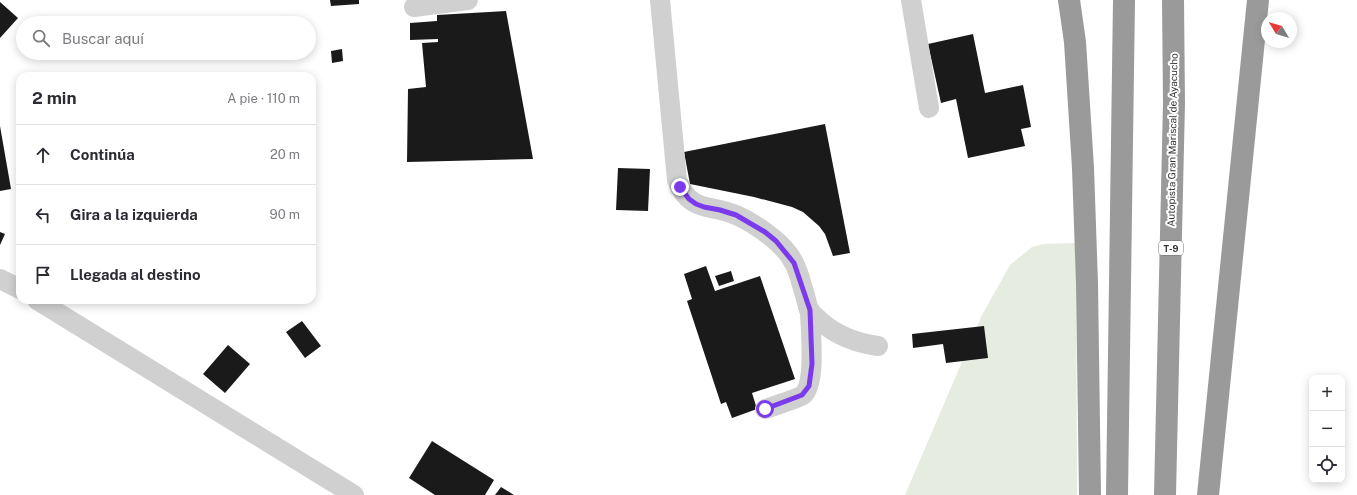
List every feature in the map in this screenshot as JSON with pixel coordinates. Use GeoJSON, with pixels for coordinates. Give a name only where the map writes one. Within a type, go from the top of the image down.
{"type":"FeatureCollection","features":[{"type":"Feature","properties":{"kind":"highway"},"geometry":{"type":"LineString","coordinates":[[1069,0],[1075,42],[1087,283],[1090,495]]}},
{"type":"Feature","properties":{"kind":"highway"},"geometry":{"type":"LineString","coordinates":[[1117,495],[1124,0]]}},
{"type":"Feature","properties":{"kind":"highway","name":"Autopista Gran Mariscal de Ayacucho"},"geometry":{"type":"LineString","coordinates":[[1165,495],[1174,103],[1173,0]]}},
{"type":"Feature","properties":{"kind":"highway"},"geometry":{"type":"LineString","coordinates":[[1208,495],[1258,0]]}},
{"type":"Feature","properties":{"kind":"street"},"geometry":{"type":"LineString","coordinates":[[414,7],[468,0]]}},
{"type":"Feature","properties":{"kind":"street"},"geometry":{"type":"LineString","coordinates":[[660,0],[677,180],[680,187],[689,199],[696,204],[736,215],[751,223],[776,241],[794,263],[810,310],[812,364],[809,386],[802,395],[765,409]]}},
{"type":"Feature","properties":{"kind":"street"},"geometry":{"type":"LineString","coordinates":[[911,0],[929,108]]}},
{"type":"Feature","properties":{"kind":"street"},"geometry":{"type":"LineString","coordinates":[[0,280],[16,287]]}},
{"type":"Feature","properties":{"kind":"street"},"geometry":{"type":"LineString","coordinates":[[44,304],[354,495]]}},
{"type":"Feature","properties":{"kind":"street"},"geometry":{"type":"LineString","coordinates":[[810,310],[826,326],[836,333],[864,344],[878,346]]}},
{"type":"Feature","properties":{"kind":"shaded area"},"geometry":{"type":"Polygon","coordinates":[[[1076,243],[1077,495],[905,495],[982,315],[1010,265],[1032,247],[1043,244],[1076,243]]]}},
{"type":"Feature","properties":{"kind":"building"},"geometry":{"type":"Polygon","coordinates":[[[330,0],[359,0],[359,4],[331,6],[330,0]]]}},
{"type":"Feature","properties":{"kind":"building"},"geometry":{"type":"Polygon","coordinates":[[[0,2],[16,16],[16,20],[0,38],[0,2]]]}},
{"type":"Feature","properties":{"kind":"building"},"geometry":{"type":"Polygon","coordinates":[[[506,11],[533,159],[407,162],[408,89],[426,87],[422,43],[438,42],[438,39],[410,40],[410,23],[437,21],[437,15],[506,11]]]}},
{"type":"Feature","properties":{"kind":"building"},"geometry":{"type":"Polygon","coordinates":[[[973,34],[985,93],[1023,85],[1031,127],[1021,129],[1025,146],[968,158],[956,99],[941,103],[928,44],[973,34]]]}},
{"type":"Feature","properties":{"kind":"building"},"geometry":{"type":"Polygon","coordinates":[[[342,49],[343,61],[332,63],[331,51],[342,49]]]}},
{"type":"Feature","properties":{"kind":"building"},"geometry":{"type":"Polygon","coordinates":[[[825,124],[850,253],[833,256],[825,234],[819,226],[803,212],[792,207],[754,197],[690,184],[684,152],[825,124]]]}},
{"type":"Feature","properties":{"kind":"building"},"geometry":{"type":"Polygon","coordinates":[[[0,126],[11,189],[0,191],[0,126]]]}},
{"type":"Feature","properties":{"kind":"building"},"geometry":{"type":"Polygon","coordinates":[[[618,168],[650,169],[648,211],[616,210],[618,168]]]}},
{"type":"Feature","properties":{"kind":"building"},"geometry":{"type":"Polygon","coordinates":[[[0,232],[5,234],[0,245],[0,232]]]}},
{"type":"Feature","properties":{"kind":"building"},"geometry":{"type":"Polygon","coordinates":[[[706,266],[715,291],[760,276],[795,379],[752,393],[757,409],[732,418],[726,402],[721,404],[687,301],[692,299],[684,274],[706,266]]]}},
{"type":"Feature","properties":{"kind":"building"},"geometry":{"type":"Polygon","coordinates":[[[731,271],[734,281],[719,286],[715,276],[731,271]]]}},
{"type":"Feature","properties":{"kind":"building"},"geometry":{"type":"Polygon","coordinates":[[[302,321],[321,346],[305,358],[286,332],[302,321]]]}},
{"type":"Feature","properties":{"kind":"building"},"geometry":{"type":"Polygon","coordinates":[[[984,326],[988,358],[946,363],[943,344],[913,348],[912,334],[984,326]]]}},
{"type":"Feature","properties":{"kind":"building"},"geometry":{"type":"Polygon","coordinates":[[[228,345],[250,364],[225,393],[203,374],[228,345]]]}},
{"type":"Feature","properties":{"kind":"building"},"geometry":{"type":"Polygon","coordinates":[[[432,441],[494,480],[485,495],[435,495],[409,478],[432,441]]]}},
{"type":"Feature","properties":{"kind":"building"},"geometry":{"type":"Polygon","coordinates":[[[501,487],[514,495],[495,495],[501,487]]]}},
{"type":"Feature","properties":{"kind":"route"},"geometry":{"type":"LineString","coordinates":[[680,187],[689,199],[696,204],[736,215],[765,232],[776,241],[794,263],[810,310],[812,364],[809,386],[802,395],[765,409]]}}]}
